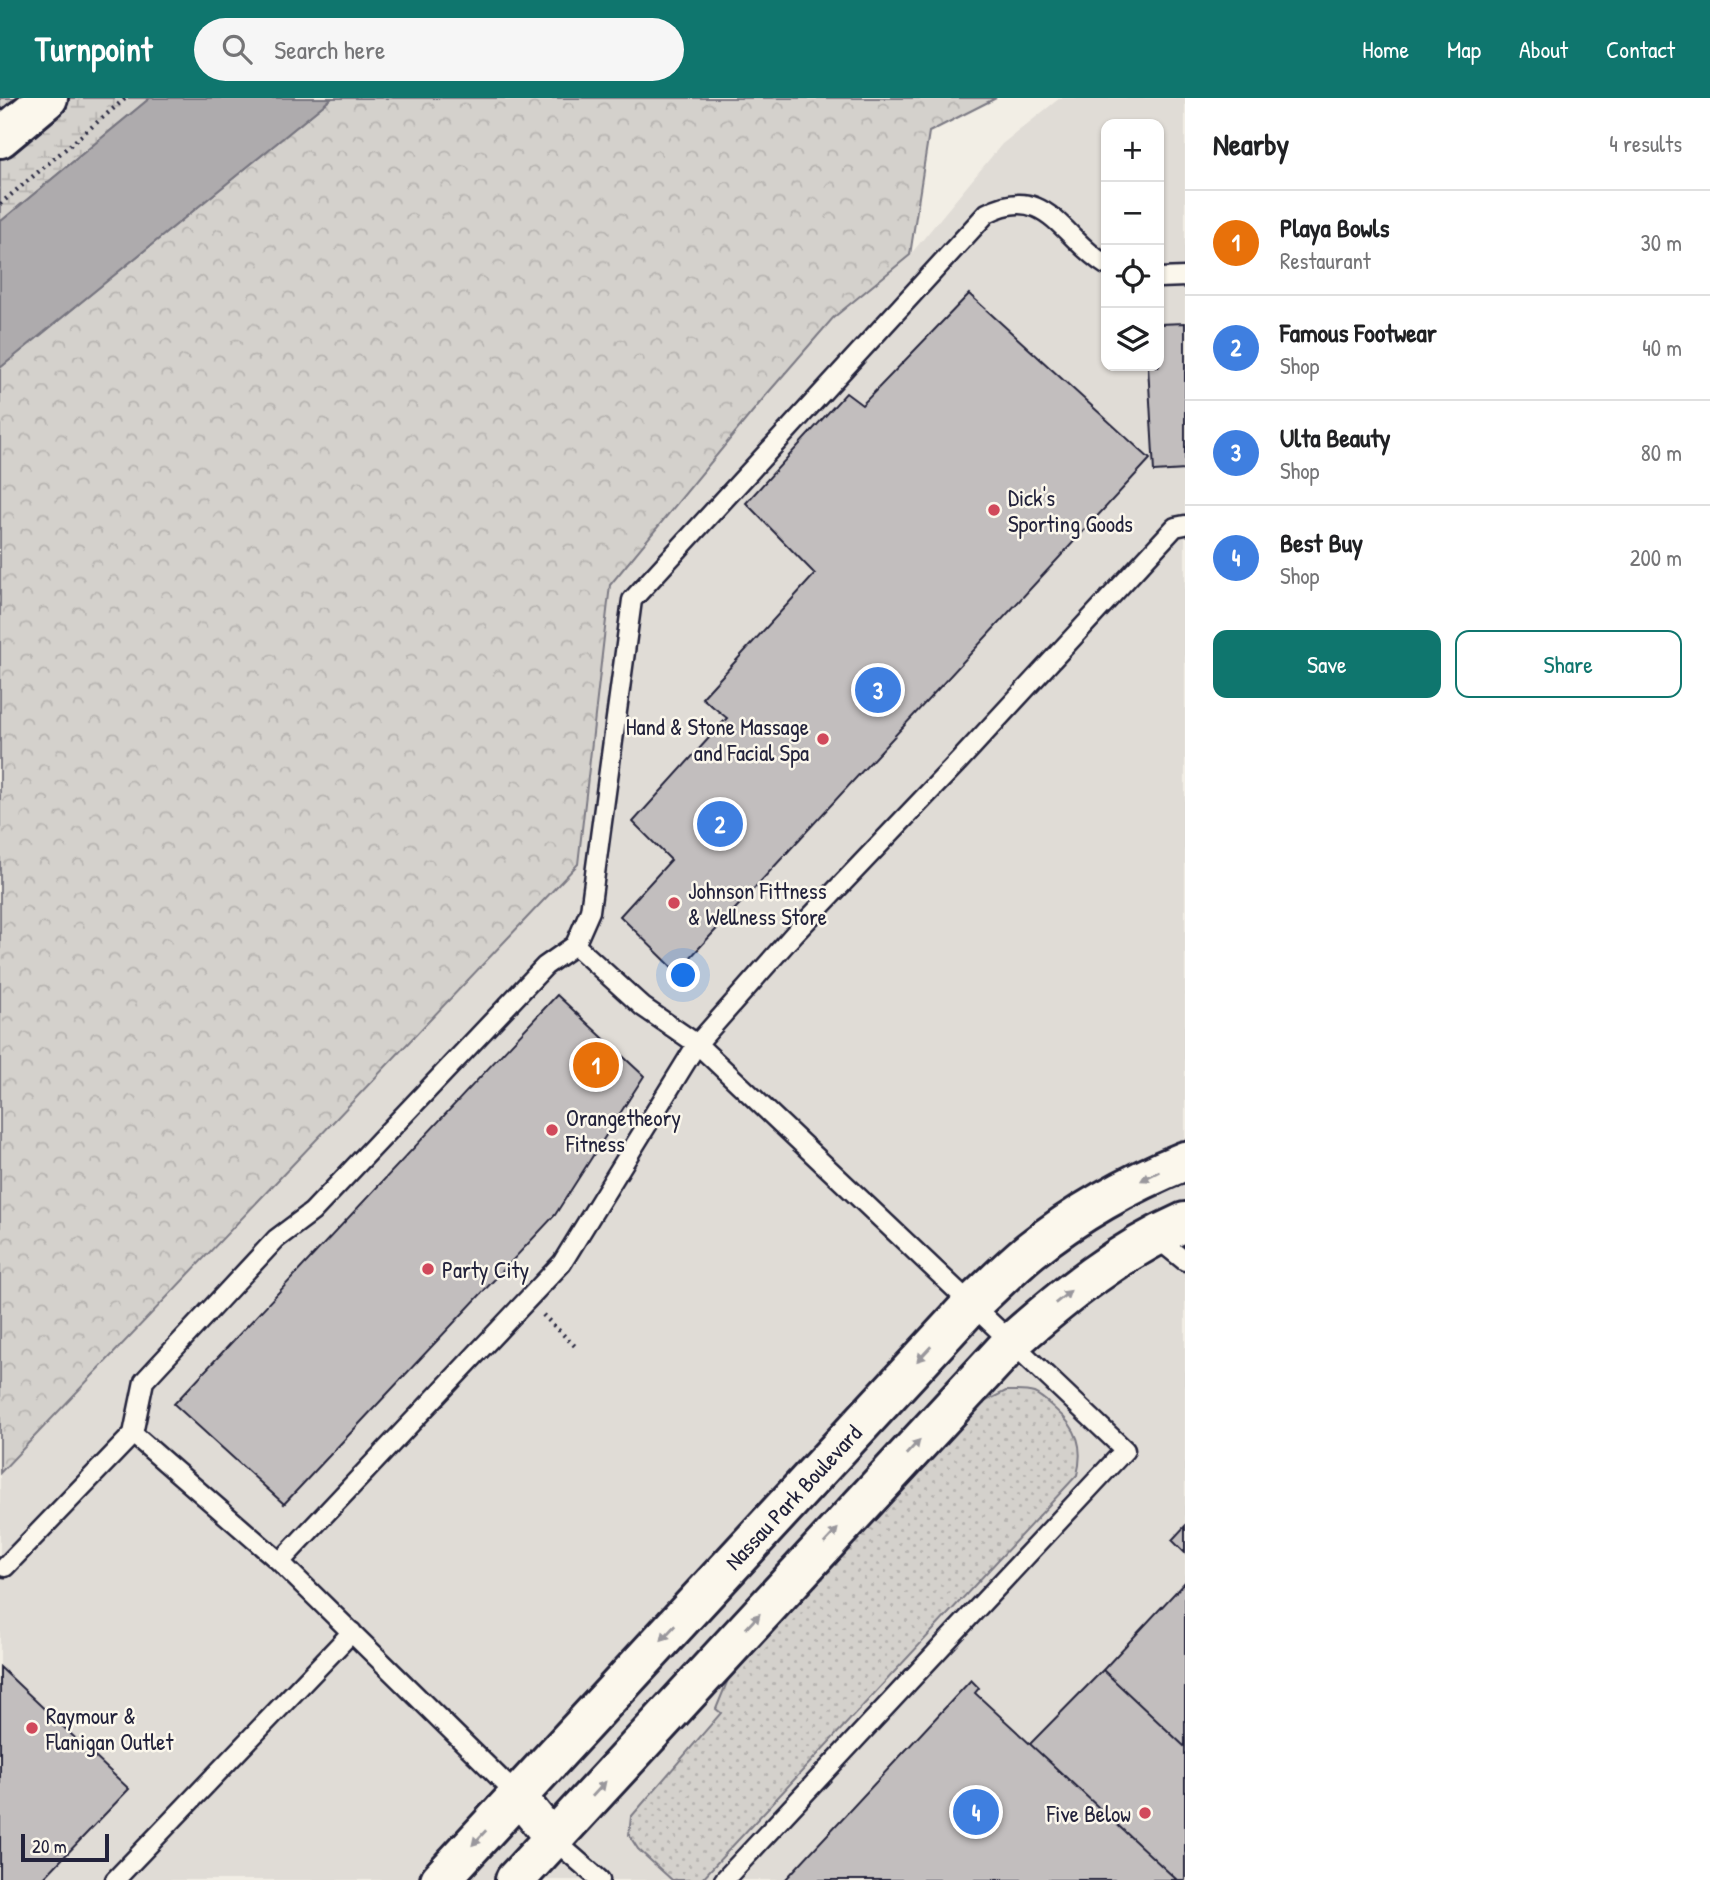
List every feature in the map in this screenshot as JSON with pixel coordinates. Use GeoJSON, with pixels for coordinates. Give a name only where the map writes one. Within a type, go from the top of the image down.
{"type":"FeatureCollection","features":[{"type":"Feature","properties":{"kind":"street"},"geometry":{"type":"LineString","coordinates":[[0,138],[48,98]]}},
{"type":"Feature","properties":{"kind":"street","name":"Nassau Park Boulevard"},"geometry":{"type":"LineString","coordinates":[[440,1880],[971,1305],[1030,1251],[1061,1228],[1151,1175],[1185,1161]]}},
{"type":"Feature","properties":{"kind":"street"},"geometry":{"type":"LineString","coordinates":[[515,1880],[1012,1342],[1066,1295],[1169,1229]]}},
{"type":"Feature","properties":{"kind":"street"},"geometry":{"type":"LineString","coordinates":[[518,1796],[553,1839]]}},
{"type":"Feature","properties":{"kind":"lane"},"geometry":{"type":"LineString","coordinates":[[5,1567],[133,1434],[144,1381],[276,1239],[312,1212],[545,965],[575,945],[590,911],[632,600],[987,213],[1004,205],[1026,203],[1044,210],[1088,255],[1101,262]]}},
{"type":"Feature","properties":{"kind":"lane"},"geometry":{"type":"LineString","coordinates":[[1164,278],[1185,277]]}},
{"type":"Feature","properties":{"kind":"lane"},"geometry":{"type":"LineString","coordinates":[[279,1562],[562,1263],[697,1044],[795,933],[958,762],[1175,527],[1185,526]]}},
{"type":"Feature","properties":{"kind":"lane"},"geometry":{"type":"LineString","coordinates":[[575,945],[643,1007],[697,1044],[1125,1450],[724,1880]]}},
{"type":"Feature","properties":{"kind":"lane"},"geometry":{"type":"LineString","coordinates":[[1169,1229],[1185,1261]]}},
{"type":"Feature","properties":{"kind":"lane"},"geometry":{"type":"LineString","coordinates":[[133,1434],[279,1562],[518,1796]]}},
{"type":"Feature","properties":{"kind":"lane"},"geometry":{"type":"LineString","coordinates":[[115,1880],[352,1632]]}},
{"type":"Feature","properties":{"kind":"lane"},"geometry":{"type":"LineString","coordinates":[[553,1839],[600,1880]]}},
{"type":"Feature","properties":{"kind":"path"},"geometry":{"type":"LineString","coordinates":[[0,204],[126,98]]}},
{"type":"Feature","properties":{"kind":"shaded area"},"geometry":{"type":"Polygon","coordinates":[[[150,98],[332,98],[0,368],[0,222],[150,98]]]}},
{"type":"Feature","properties":{"kind":"shaded area"},"geometry":{"type":"Polygon","coordinates":[[[1060,98],[1185,98],[1185,1880],[0,1880],[0,1473],[578,864],[610,585],[767,394],[834,318],[910,255],[1002,144],[1060,98]]]}},
{"type":"Feature","properties":{"kind":"green space"},"geometry":{"type":"Polygon","coordinates":[[[0,98],[150,98],[0,222],[0,98]]]}},
{"type":"Feature","properties":{"kind":"green space"},"geometry":{"type":"Polygon","coordinates":[[[332,98],[996,98],[929,132],[910,255],[833,318],[610,585],[578,864],[0,1473],[0,368],[332,98]]]}},
{"type":"Feature","properties":{"kind":"green space"},"geometry":{"type":"Polygon","coordinates":[[[1006,1391],[1034,1393],[1070,1424],[1079,1447],[1077,1475],[701,1880],[672,1880],[638,1849],[629,1835],[631,1817],[721,1713],[716,1709],[734,1665],[955,1429],[984,1402],[1006,1391]]]}},
{"type":"Feature","properties":{"kind":"building"},"geometry":{"type":"Polygon","coordinates":[[[969,294],[1150,459],[677,972],[620,916],[671,860],[633,822],[727,718],[702,698],[815,574],[746,503],[846,393],[862,405],[969,294]]]}},
{"type":"Feature","properties":{"kind":"building"},"geometry":{"type":"Polygon","coordinates":[[[1185,323],[1185,470],[1154,472],[1148,371],[1164,371],[1164,324],[1185,323]]]}},
{"type":"Feature","properties":{"kind":"building"},"geometry":{"type":"Polygon","coordinates":[[[557,995],[644,1076],[555,1215],[284,1504],[174,1404],[557,995]]]}},
{"type":"Feature","properties":{"kind":"building"},"geometry":{"type":"Polygon","coordinates":[[[1185,1526],[1185,1553],[1172,1540],[1185,1526]]]}},
{"type":"Feature","properties":{"kind":"building"},"geometry":{"type":"Polygon","coordinates":[[[1185,1582],[1185,1747],[1103,1670],[1185,1582]]]}},
{"type":"Feature","properties":{"kind":"building","name":"Raymour & Flanigan Outlet"},"geometry":{"type":"Polygon","coordinates":[[[0,1667],[129,1789],[42,1880],[0,1880],[0,1667]]]}},
{"type":"Feature","properties":{"kind":"building","name":"Five Below"},"geometry":{"type":"Polygon","coordinates":[[[1103,1670],[1185,1747],[1185,1880],[1177,1880],[1030,1744],[1103,1670]]]}},
{"type":"Feature","properties":{"kind":"building"},"geometry":{"type":"Polygon","coordinates":[[[971,1680],[979,1688],[975,1693],[1177,1880],[785,1880],[971,1680]]]}},
{"type":"Feature","properties":{"kind":"place","name":"Dick's Sporting Goods"},"geometry":{"type":"Point","coordinates":[994,510]}},
{"type":"Feature","properties":{"kind":"place","name":"Ulta Beauty"},"geometry":{"type":"Point","coordinates":[878,690]}},
{"type":"Feature","properties":{"kind":"place","name":"Hand & Stone Massage and Facial Spa"},"geometry":{"type":"Point","coordinates":[823,739]}},
{"type":"Feature","properties":{"kind":"place","name":"Famous Footwear"},"geometry":{"type":"Point","coordinates":[720,824]}},
{"type":"Feature","properties":{"kind":"place","name":"Johnson Fittness & Wellness Store"},"geometry":{"type":"Point","coordinates":[674,903]}},
{"type":"Feature","properties":{"kind":"place","name":"Playa Bowls"},"geometry":{"type":"Point","coordinates":[596,1065]}},
{"type":"Feature","properties":{"kind":"place","name":"Orangetheory Fitness"},"geometry":{"type":"Point","coordinates":[552,1130]}},
{"type":"Feature","properties":{"kind":"place","name":"Party City"},"geometry":{"type":"Point","coordinates":[428,1269]}},
{"type":"Feature","properties":{"kind":"place","name":"Raymour & Flanigan Outlet"},"geometry":{"type":"Point","coordinates":[32,1728]}},
{"type":"Feature","properties":{"kind":"place","name":"Best Buy"},"geometry":{"type":"Point","coordinates":[976,1812]}},
{"type":"Feature","properties":{"kind":"place","name":"Five Below"},"geometry":{"type":"Point","coordinates":[1145,1813]}}]}
